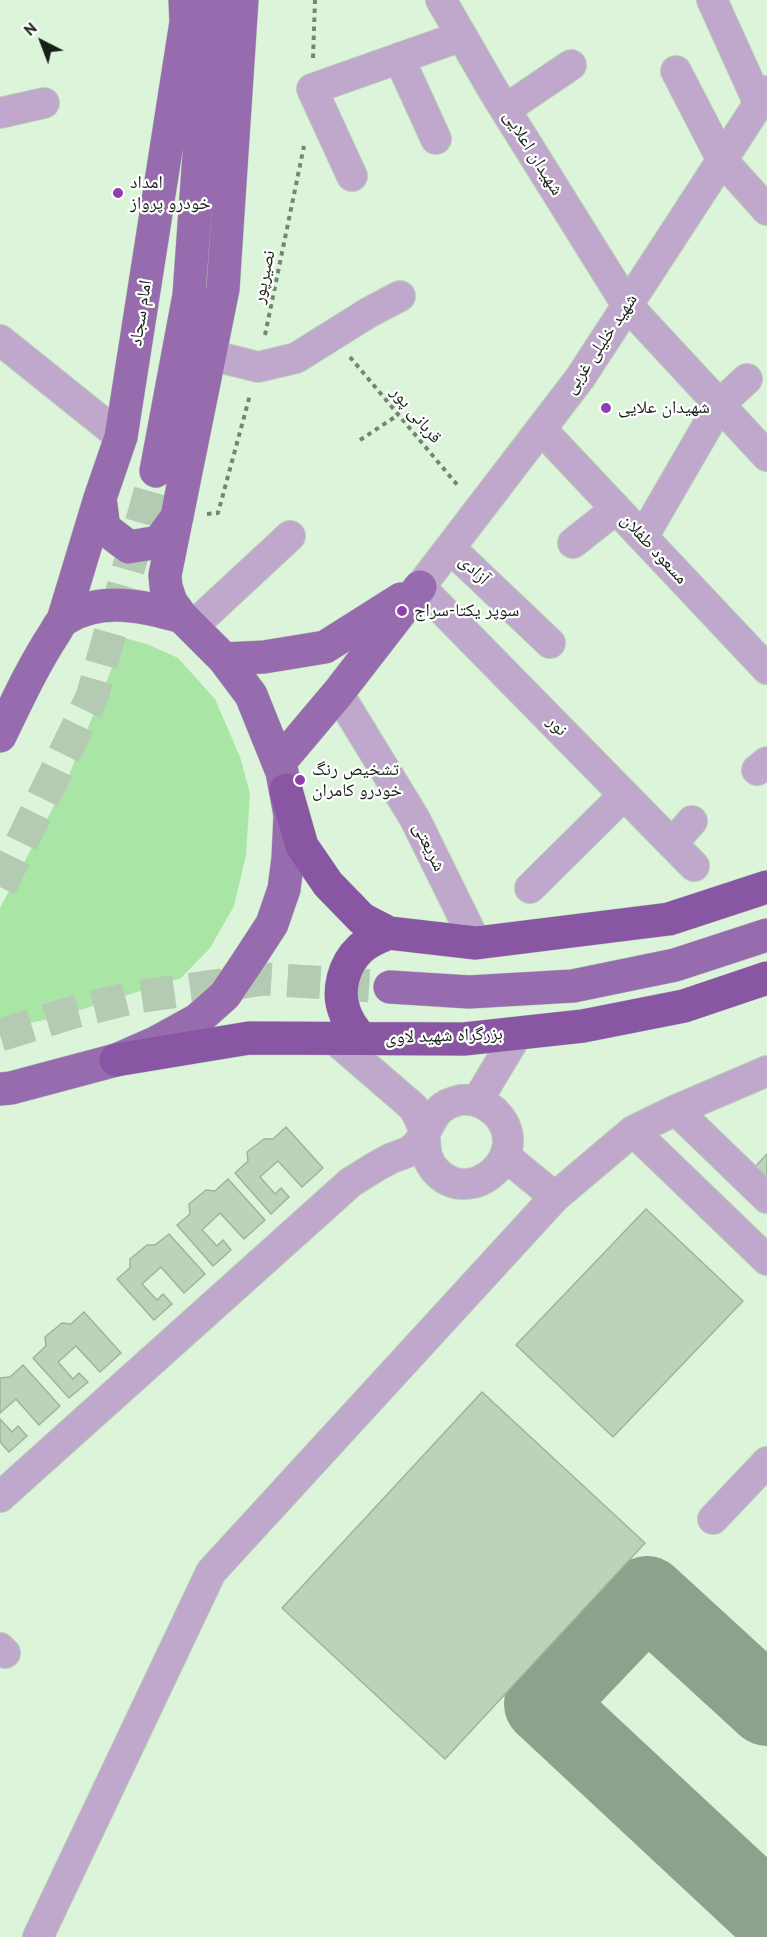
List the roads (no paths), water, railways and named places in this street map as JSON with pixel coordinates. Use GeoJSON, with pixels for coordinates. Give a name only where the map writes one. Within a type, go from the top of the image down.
{"type":"FeatureCollection","features":[{"type":"Feature","properties":{"kind":"highway"},"geometry":{"type":"LineString","coordinates":[[282,776],[302,846],[328,884],[362,918],[389,933],[476,943],[669,919],[767,887]]}},
{"type":"Feature","properties":{"kind":"highway"},"geometry":{"type":"LineString","coordinates":[[347,1038],[351,1026],[344,1010],[341,994],[343,977],[349,962],[360,948],[373,939],[389,933]]}},
{"type":"Feature","properties":{"kind":"highway","name":"بزرگراه شهید لاوی"},"geometry":{"type":"LineString","coordinates":[[116,1060],[249,1038],[464,1039],[584,1026],[684,1006],[767,978]]}},
{"type":"Feature","properties":{"kind":"main road","name":"امام سجاد"},"geometry":{"type":"LineString","coordinates":[[0,736],[42,652],[63,620],[121,437],[186,22],[185,0]]}},
{"type":"Feature","properties":{"kind":"main road"},"geometry":{"type":"LineString","coordinates":[[156,471],[189,295],[210,0]]}},
{"type":"Feature","properties":{"kind":"main road"},"geometry":{"type":"LineString","coordinates":[[4,1091],[116,1060],[157,1042],[197,1020],[225,995],[272,924],[284,889],[290,815],[282,776],[251,695],[224,659],[187,622],[171,602],[165,575],[223,289],[242,0]]}},
{"type":"Feature","properties":{"kind":"main road"},"geometry":{"type":"LineString","coordinates":[[100,498],[104,528],[129,547],[159,542],[177,517]]}},
{"type":"Feature","properties":{"kind":"main road"},"geometry":{"type":"LineString","coordinates":[[224,659],[264,657],[325,647],[420,587]]}},
{"type":"Feature","properties":{"kind":"main road"},"geometry":{"type":"LineString","coordinates":[[282,776],[338,693],[420,587]]}},
{"type":"Feature","properties":{"kind":"main road"},"geometry":{"type":"LineString","coordinates":[[63,620],[93,607],[121,605],[148,607],[187,622]]}},
{"type":"Feature","properties":{"kind":"main road"},"geometry":{"type":"LineString","coordinates":[[390,987],[468,992],[573,986],[675,965],[767,935]]}},
{"type":"Feature","properties":{"kind":"street","name":"شهیدان اعلایی"},"geometry":{"type":"LineString","coordinates":[[441,0],[627,305],[767,456]]}},
{"type":"Feature","properties":{"kind":"street"},"geometry":{"type":"LineString","coordinates":[[712,0],[763,97]]}},
{"type":"Feature","properties":{"kind":"street"},"geometry":{"type":"LineString","coordinates":[[352,176],[312,89],[462,36]]}},
{"type":"Feature","properties":{"kind":"street"},"geometry":{"type":"LineString","coordinates":[[399,58],[436,139]]}},
{"type":"Feature","properties":{"kind":"street"},"geometry":{"type":"LineString","coordinates":[[506,109],[571,65]]}},
{"type":"Feature","properties":{"kind":"street"},"geometry":{"type":"LineString","coordinates":[[676,71],[722,160],[767,210]]}},
{"type":"Feature","properties":{"kind":"street","name":"شهید خلیلی غربی"},"geometry":{"type":"LineString","coordinates":[[420,587],[580,378],[763,97]]}},
{"type":"Feature","properties":{"kind":"street"},"geometry":{"type":"LineString","coordinates":[[0,113],[44,103]]}},
{"type":"Feature","properties":{"kind":"street"},"geometry":{"type":"LineString","coordinates":[[210,355],[258,367],[296,358],[400,296]]}},
{"type":"Feature","properties":{"kind":"street"},"geometry":{"type":"LineString","coordinates":[[0,340],[121,437]]}},
{"type":"Feature","properties":{"kind":"street"},"geometry":{"type":"LineString","coordinates":[[643,537],[720,404],[747,379]]}},
{"type":"Feature","properties":{"kind":"street","name":"مسعود طفلان"},"geometry":{"type":"LineString","coordinates":[[541,429],[767,669]]}},
{"type":"Feature","properties":{"kind":"street"},"geometry":{"type":"LineString","coordinates":[[573,543],[616,509]]}},
{"type":"Feature","properties":{"kind":"street"},"geometry":{"type":"LineString","coordinates":[[187,622],[290,536]]}},
{"type":"Feature","properties":{"kind":"street","name":"آزادی"},"geometry":{"type":"LineString","coordinates":[[450,548],[550,643]]}},
{"type":"Feature","properties":{"kind":"street","name":"نور"},"geometry":{"type":"LineString","coordinates":[[420,587],[694,866]]}},
{"type":"Feature","properties":{"kind":"street","name":"شریعتی"},"geometry":{"type":"LineString","coordinates":[[338,693],[415,819],[476,943]]}},
{"type":"Feature","properties":{"kind":"street"},"geometry":{"type":"LineString","coordinates":[[531,888],[624,795]]}},
{"type":"Feature","properties":{"kind":"street"},"geometry":{"type":"LineString","coordinates":[[672,844],[692,822]]}},
{"type":"Feature","properties":{"kind":"street"},"geometry":{"type":"LineString","coordinates":[[477,1101],[518,1033]]}},
{"type":"Feature","properties":{"kind":"street"},"geometry":{"type":"LineString","coordinates":[[347,1038],[413,1107],[421,1119],[425,1134]]}},
{"type":"Feature","properties":{"kind":"street"},"geometry":{"type":"LineString","coordinates":[[38,1937],[211,1572],[555,1197],[633,1131],[767,1071]]}},
{"type":"Feature","properties":{"kind":"street"},"geometry":{"type":"LineString","coordinates":[[464,1100],[477,1101],[490,1107],[506,1129],[508,1142],[506,1156],[499,1168],[489,1177],[463,1184],[437,1173],[429,1162],[424,1148],[425,1134],[430,1121],[439,1110],[464,1100]]}},
{"type":"Feature","properties":{"kind":"street"},"geometry":{"type":"LineString","coordinates":[[676,1110],[767,1198]]}},
{"type":"Feature","properties":{"kind":"street"},"geometry":{"type":"LineString","coordinates":[[633,1131],[767,1260]]}},
{"type":"Feature","properties":{"kind":"street"},"geometry":{"type":"LineString","coordinates":[[0,1497],[351,1182],[412,1149],[425,1134]]}},
{"type":"Feature","properties":{"kind":"street"},"geometry":{"type":"LineString","coordinates":[[506,1156],[555,1197]]}},
{"type":"Feature","properties":{"kind":"street"},"geometry":{"type":"LineString","coordinates":[[712,1519],[767,1462]]}},
{"type":"Feature","properties":{"kind":"tunnel"},"geometry":{"type":"LineString","coordinates":[[0,887],[92,697],[156,471]]}},
{"type":"Feature","properties":{"kind":"tunnel"},"geometry":{"type":"LineString","coordinates":[[0,1035],[74,1012],[135,997],[265,979],[390,987]]}},
{"type":"Feature","properties":{"kind":"place","name":"امداد خودرو پرواز"},"geometry":{"type":"Point","coordinates":[118,193]}},
{"type":"Feature","properties":{"kind":"place","name":"شهیدان علایی"},"geometry":{"type":"Point","coordinates":[606,408]}},
{"type":"Feature","properties":{"kind":"place","name":"سوپر یکتا-سراج"},"geometry":{"type":"Point","coordinates":[402,611]}},
{"type":"Feature","properties":{"kind":"place","name":"تشخیص رنگ خودرو کامران"},"geometry":{"type":"Point","coordinates":[300,780]}}]}
